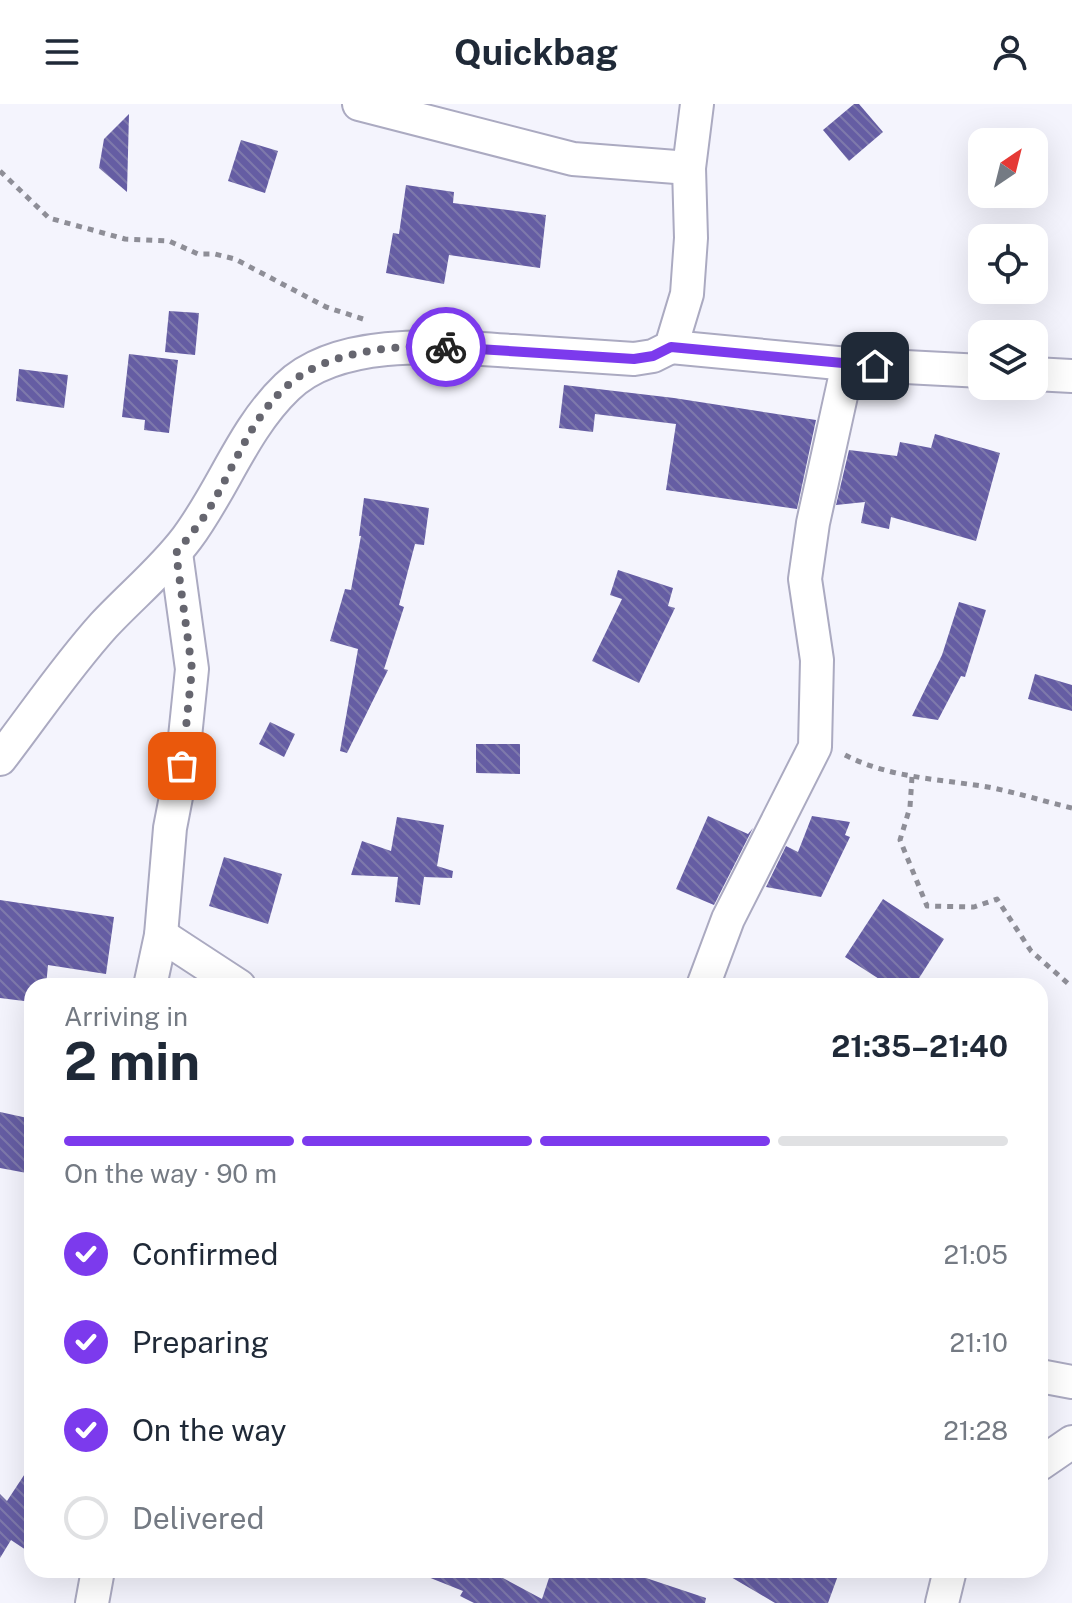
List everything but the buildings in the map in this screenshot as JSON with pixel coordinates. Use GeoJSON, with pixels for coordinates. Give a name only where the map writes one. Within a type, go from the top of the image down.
{"type":"FeatureCollection","features":[{"type":"Feature","properties":{"kind":"street"},"geometry":{"type":"LineString","coordinates":[[359,104],[573,159],[689,168]]}},
{"type":"Feature","properties":{"kind":"street"},"geometry":{"type":"LineString","coordinates":[[671,347],[687,294],[691,238],[689,168],[697,104]]}},
{"type":"Feature","properties":{"kind":"street"},"geometry":{"type":"LineString","coordinates":[[0,759],[103,627],[176,553],[208,510],[239,452],[269,406],[289,384],[315,368],[359,353],[421,345],[634,359],[653,356],[671,347],[848,364],[968,370]]}},
{"type":"Feature","properties":{"kind":"street"},"geometry":{"type":"LineString","coordinates":[[706,978],[728,919],[815,747],[817,660],[805,579],[813,523],[848,364]]}},
{"type":"Feature","properties":{"kind":"street"},"geometry":{"type":"LineString","coordinates":[[1048,375],[1072,376]]}},
{"type":"Feature","properties":{"kind":"street"},"geometry":{"type":"LineString","coordinates":[[152,978],[161,935],[170,828],[182,766],[192,669],[176,553]]}},
{"type":"Feature","properties":{"kind":"street"},"geometry":{"type":"LineString","coordinates":[[161,935],[227,978]]}},
{"type":"Feature","properties":{"kind":"street"},"geometry":{"type":"LineString","coordinates":[[1048,1378],[1072,1382]]}},
{"type":"Feature","properties":{"kind":"street"},"geometry":{"type":"LineString","coordinates":[[1048,1458],[1072,1442]]}},
{"type":"Feature","properties":{"kind":"street"},"geometry":{"type":"LineString","coordinates":[[92,1603],[99,1578]]}},
{"type":"Feature","properties":{"kind":"street"},"geometry":{"type":"LineString","coordinates":[[103,1578],[109,1603]]}},
{"type":"Feature","properties":{"kind":"street"},"geometry":{"type":"LineString","coordinates":[[942,1603],[948,1578]]}},
{"type":"Feature","properties":{"kind":"path"},"geometry":{"type":"LineString","coordinates":[[0,171],[49,218],[125,239],[169,241],[198,254],[235,259],[326,307],[368,320]]}},
{"type":"Feature","properties":{"kind":"path"},"geometry":{"type":"LineString","coordinates":[[815,741],[861,764],[912,777],[984,787],[1072,808]]}},
{"type":"Feature","properties":{"kind":"path"},"geometry":{"type":"LineString","coordinates":[[912,777],[910,807],[900,840],[927,906],[974,907],[997,899],[1031,951],[1072,987]]}},
{"type":"Feature","properties":{"kind":"way so far"},"geometry":{"type":"LineString","coordinates":[[182,766],[192,669],[176,553],[208,510],[239,452],[269,406],[289,384],[315,368],[359,353],[421,345],[446,347]]}},
{"type":"Feature","properties":{"kind":"route"},"geometry":{"type":"LineString","coordinates":[[446,347],[634,359],[653,356],[671,347],[875,366]]}}]}
